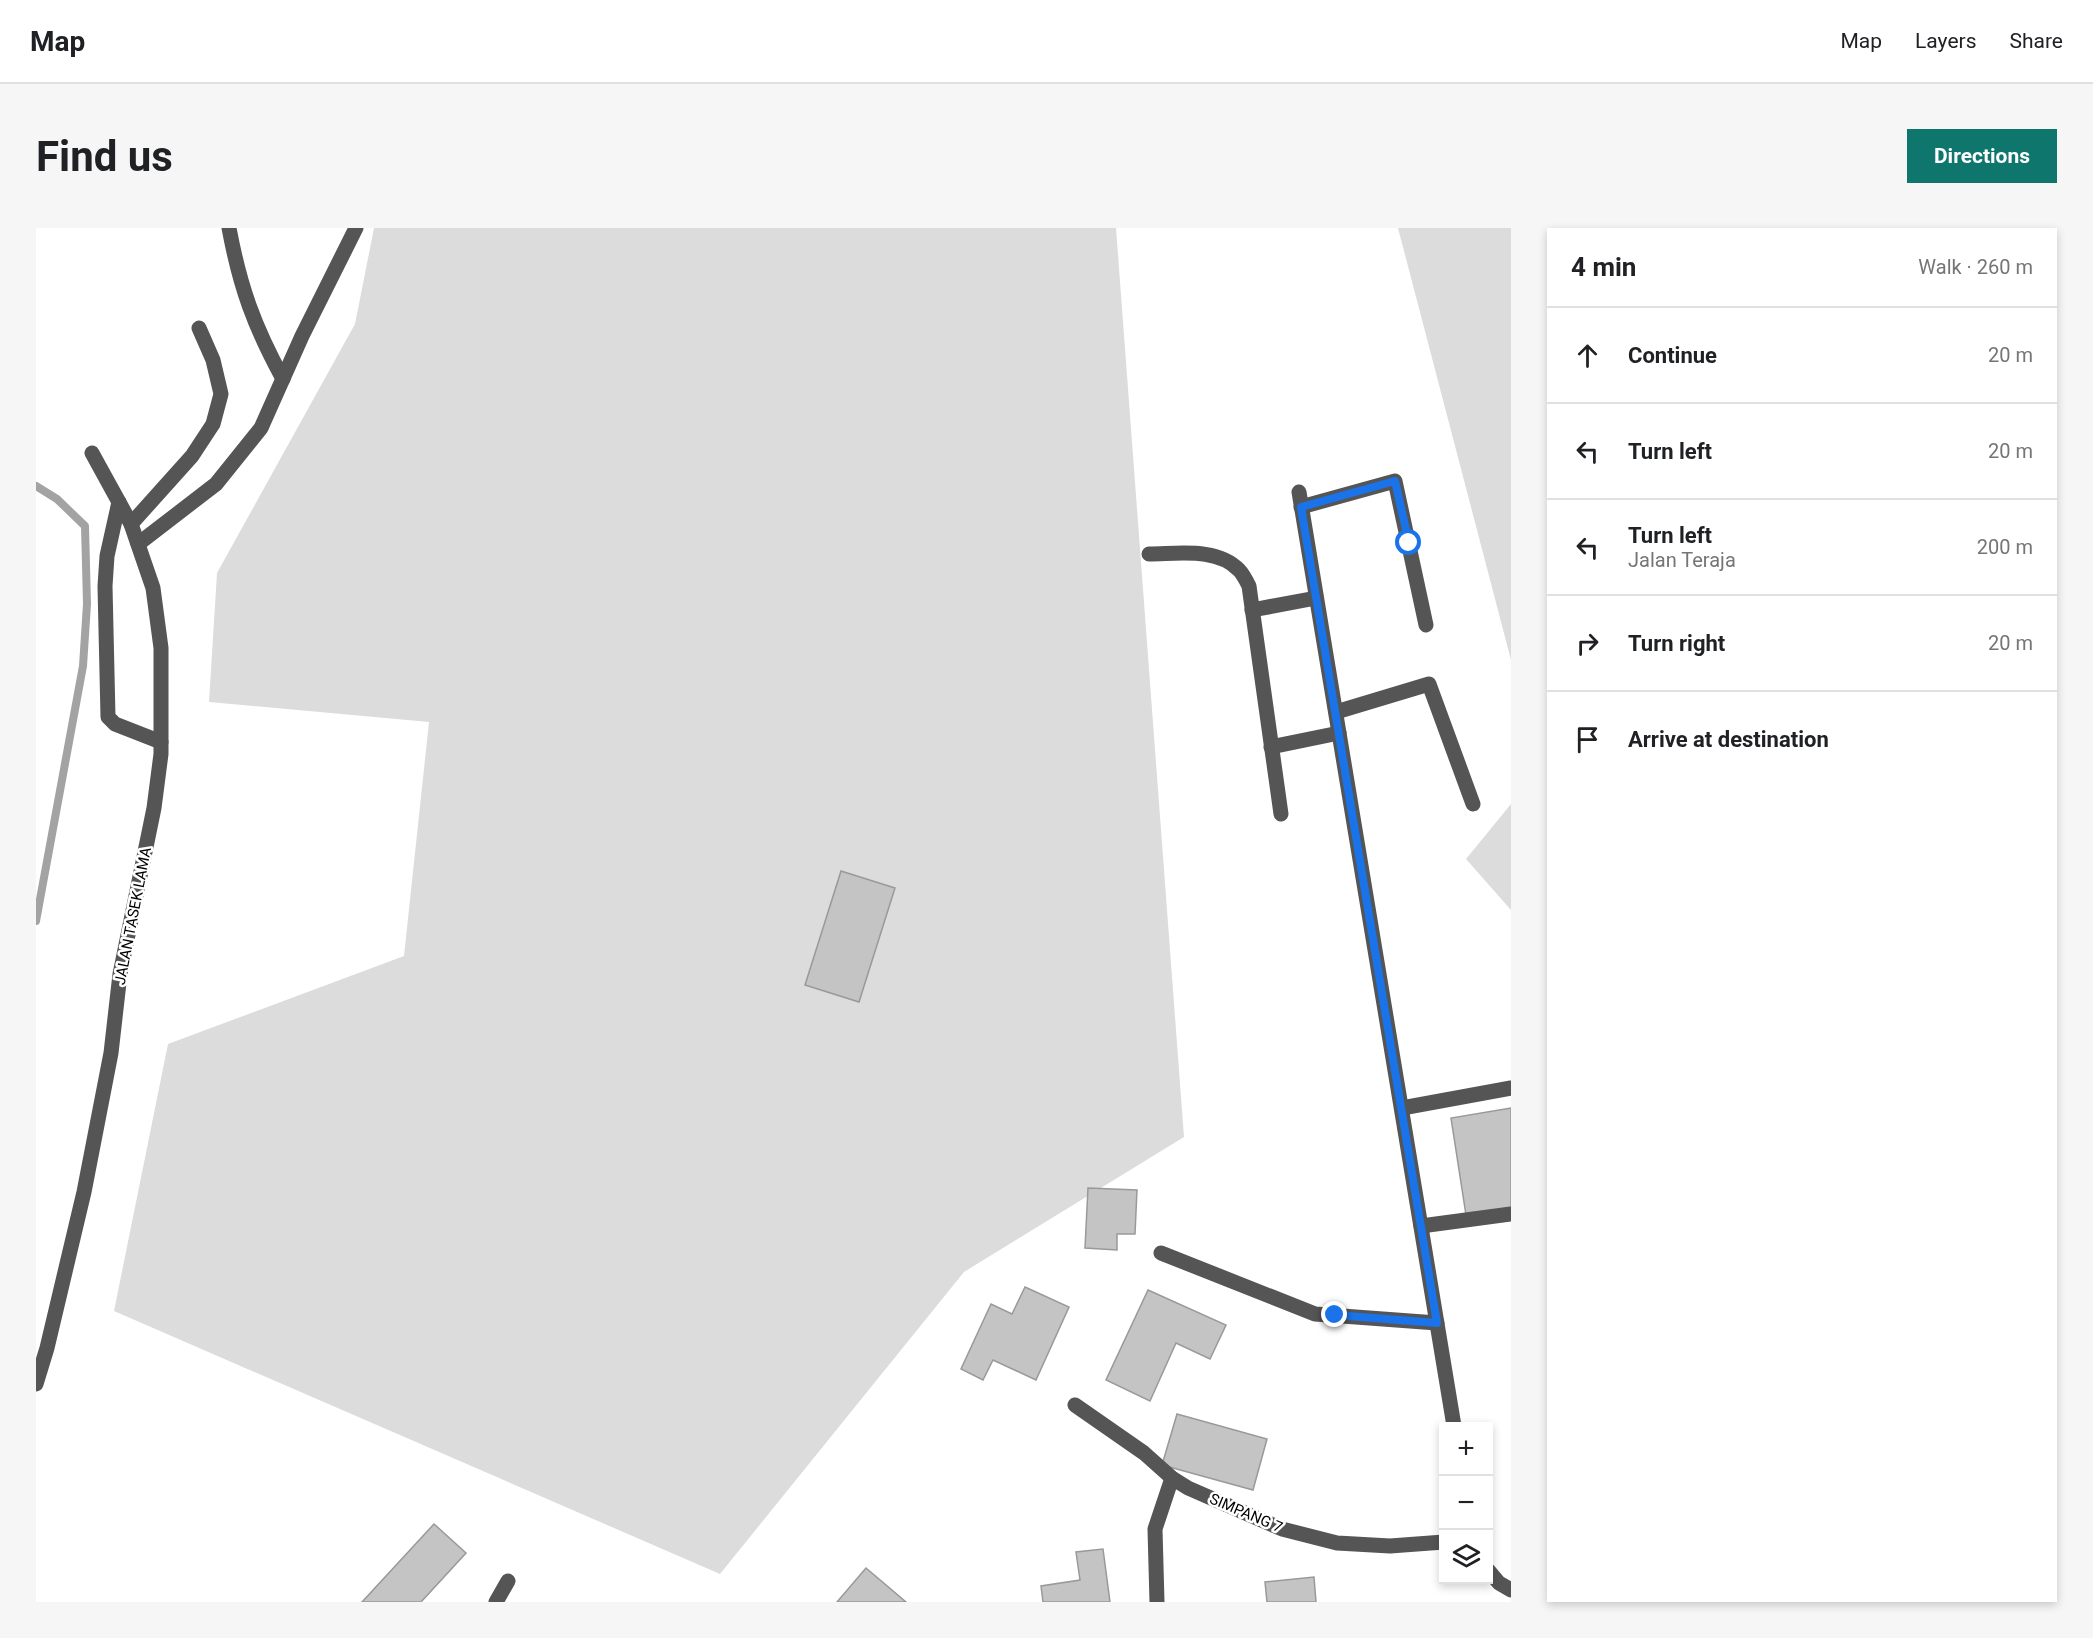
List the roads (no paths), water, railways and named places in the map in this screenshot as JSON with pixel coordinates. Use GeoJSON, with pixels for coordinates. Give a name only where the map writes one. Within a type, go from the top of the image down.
{"type":"FeatureCollection","features":[{"type":"Feature","properties":{"kind":"street"},"geometry":{"type":"LineString","coordinates":[[229,228],[237,272],[248,304],[263,342],[283,379]]}},
{"type":"Feature","properties":{"kind":"street"},"geometry":{"type":"LineString","coordinates":[[138,544],[216,484],[261,428],[302,336],[356,228]]}},
{"type":"Feature","properties":{"kind":"street"},"geometry":{"type":"LineString","coordinates":[[131,524],[192,456],[213,424],[221,394],[213,360],[199,328]]}},
{"type":"Feature","properties":{"kind":"street","name":"JALAN TASEK LAMA"},"geometry":{"type":"LineString","coordinates":[[36,1384],[47,1348],[86,1180],[111,1053],[120,974],[154,808],[161,742],[161,648],[153,588],[131,524],[92,453]]}},
{"type":"Feature","properties":{"kind":"street"},"geometry":{"type":"LineString","coordinates":[[1426,625],[1395,481],[1300,500],[1453,1422]]}},
{"type":"Feature","properties":{"kind":"street"},"geometry":{"type":"LineString","coordinates":[[119,502],[107,556],[105,586],[108,717],[115,723],[161,742]]}},
{"type":"Feature","properties":{"kind":"street"},"geometry":{"type":"LineString","coordinates":[[1149,554],[1202,554],[1221,557],[1239,570],[1249,585],[1281,814]]}},
{"type":"Feature","properties":{"kind":"street"},"geometry":{"type":"LineString","coordinates":[[1252,610],[1317,598]]}},
{"type":"Feature","properties":{"kind":"street"},"geometry":{"type":"LineString","coordinates":[[1336,712],[1429,684],[1473,804]]}},
{"type":"Feature","properties":{"kind":"street"},"geometry":{"type":"LineString","coordinates":[[1271,747],[1339,734]]}},
{"type":"Feature","properties":{"kind":"street"},"geometry":{"type":"LineString","coordinates":[[1402,1107],[1511,1088]]}},
{"type":"Feature","properties":{"kind":"street"},"geometry":{"type":"LineString","coordinates":[[1421,1226],[1511,1214]]}},
{"type":"Feature","properties":{"kind":"street"},"geometry":{"type":"LineString","coordinates":[[1161,1253],[1315,1314],[1437,1323]]}},
{"type":"Feature","properties":{"kind":"street","name":"SIMPANG 7"},"geometry":{"type":"LineString","coordinates":[[1075,1405],[1188,1488],[1282,1529],[1338,1543],[1389,1546],[1439,1542]]}},
{"type":"Feature","properties":{"kind":"street"},"geometry":{"type":"LineString","coordinates":[[1157,1602],[1155,1529],[1172,1478]]}},
{"type":"Feature","properties":{"kind":"street"},"geometry":{"type":"LineString","coordinates":[[1493,1576],[1499,1583],[1511,1590]]}},
{"type":"Feature","properties":{"kind":"street"},"geometry":{"type":"LineString","coordinates":[[496,1602],[508,1581]]}},
{"type":"Feature","properties":{"kind":"waterway"},"geometry":{"type":"LineString","coordinates":[[36,486],[57,499],[85,526],[87,604],[83,666],[36,921]]}}]}
